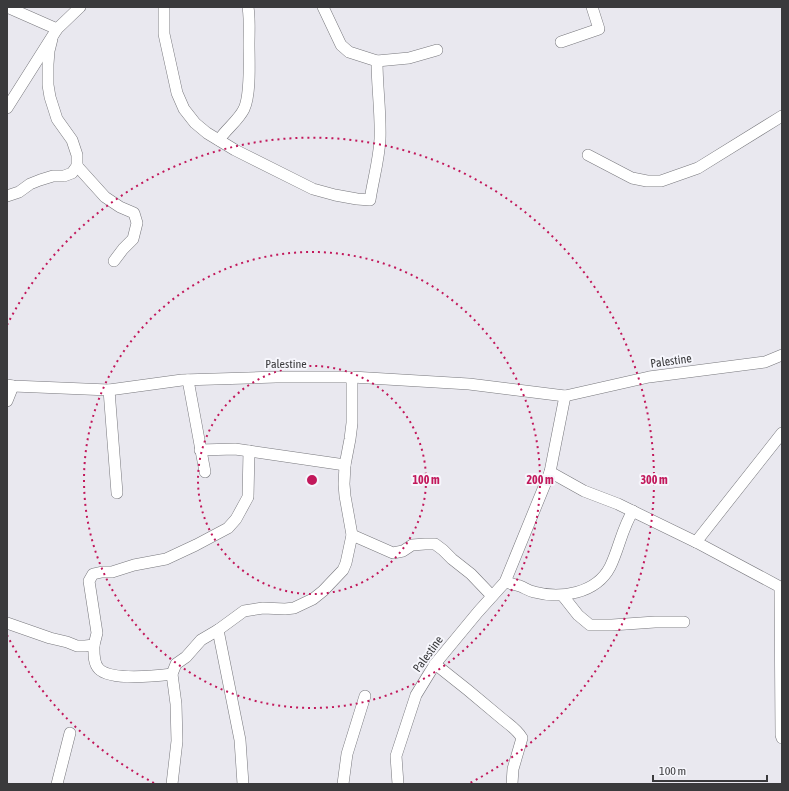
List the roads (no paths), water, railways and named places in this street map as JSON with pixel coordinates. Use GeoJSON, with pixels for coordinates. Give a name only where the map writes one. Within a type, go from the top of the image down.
{"type":"FeatureCollection","features":[{"type":"Feature","properties":{"kind":"street"},"geometry":{"type":"LineString","coordinates":[[7,7],[54,34]]}},
{"type":"Feature","properties":{"kind":"street"},"geometry":{"type":"LineString","coordinates":[[7,108],[54,34],[80,7]]}},
{"type":"Feature","properties":{"kind":"street"},"geometry":{"type":"LineString","coordinates":[[164,7],[164,34],[177,93],[184,109],[194,123],[207,133],[235,150],[313,189],[335,195],[370,200],[380,139],[380,107],[377,61]]}},
{"type":"Feature","properties":{"kind":"street"},"geometry":{"type":"LineString","coordinates":[[219,140],[244,108],[247,96],[249,42],[248,7]]}},
{"type":"Feature","properties":{"kind":"street"},"geometry":{"type":"LineString","coordinates":[[323,7],[341,45],[349,52],[377,61],[409,58],[438,50]]}},
{"type":"Feature","properties":{"kind":"street"},"geometry":{"type":"LineString","coordinates":[[561,42],[600,29],[592,7]]}},
{"type":"Feature","properties":{"kind":"street"},"geometry":{"type":"LineString","coordinates":[[7,196],[19,192],[30,184],[40,180],[53,176],[64,176],[72,173],[78,166],[78,155],[72,140],[57,119],[48,85],[48,51],[54,34]]}},
{"type":"Feature","properties":{"kind":"street"},"geometry":{"type":"LineString","coordinates":[[588,155],[632,178],[647,181],[661,181],[698,168],[782,116]]}},
{"type":"Feature","properties":{"kind":"street"},"geometry":{"type":"LineString","coordinates":[[78,166],[105,197],[120,207],[134,213],[137,223],[133,239],[123,249],[114,262]]}},
{"type":"Feature","properties":{"kind":"street","name":"Palestine"},"geometry":{"type":"LineString","coordinates":[[10,385],[109,390],[188,380],[276,377],[352,377],[469,384],[565,396],[650,377],[765,362],[782,355]]}},
{"type":"Feature","properties":{"kind":"street"},"geometry":{"type":"LineString","coordinates":[[172,784],[177,741],[176,704],[172,674],[176,664],[186,657],[194,646],[201,640],[218,630],[244,611],[263,608],[294,608],[312,599],[323,591],[343,570],[352,535],[344,484],[345,464],[352,422],[352,377]]}},
{"type":"Feature","properties":{"kind":"street"},"geometry":{"type":"LineString","coordinates":[[188,380],[205,472]]}},
{"type":"Feature","properties":{"kind":"street"},"geometry":{"type":"LineString","coordinates":[[7,400],[10,385]]}},
{"type":"Feature","properties":{"kind":"street"},"geometry":{"type":"LineString","coordinates":[[109,390],[116,493]]}},
{"type":"Feature","properties":{"kind":"street","name":"Palestine"},"geometry":{"type":"LineString","coordinates":[[398,784],[396,756],[416,695],[435,664],[505,582],[550,472],[565,396]]}},
{"type":"Feature","properties":{"kind":"street"},"geometry":{"type":"LineString","coordinates":[[696,542],[782,433]]}},
{"type":"Feature","properties":{"kind":"street"},"geometry":{"type":"LineString","coordinates":[[200,450],[249,451],[345,464]]}},
{"type":"Feature","properties":{"kind":"street"},"geometry":{"type":"LineString","coordinates":[[172,674],[128,677],[106,673],[100,670],[94,657],[94,645],[97,633],[89,581],[93,574],[112,572],[134,565],[166,559],[228,528],[236,519],[248,497],[249,451]]}},
{"type":"Feature","properties":{"kind":"street"},"geometry":{"type":"LineString","coordinates":[[550,472],[584,490],[633,511],[696,542],[781,588],[780,647],[782,738]]}},
{"type":"Feature","properties":{"kind":"street"},"geometry":{"type":"LineString","coordinates":[[505,582],[533,592],[555,596],[563,596],[596,585],[603,578],[609,568],[628,518],[633,511]]}},
{"type":"Feature","properties":{"kind":"street"},"geometry":{"type":"LineString","coordinates":[[352,535],[393,553],[403,551],[412,545],[435,544],[471,574],[492,596]]}},
{"type":"Feature","properties":{"kind":"street"},"geometry":{"type":"LineString","coordinates":[[563,596],[578,615],[590,625],[684,622]]}},
{"type":"Feature","properties":{"kind":"street"},"geometry":{"type":"LineString","coordinates":[[7,623],[77,646],[94,645]]}},
{"type":"Feature","properties":{"kind":"street"},"geometry":{"type":"LineString","coordinates":[[218,630],[240,740],[243,784]]}},
{"type":"Feature","properties":{"kind":"street"},"geometry":{"type":"LineString","coordinates":[[435,664],[519,732],[522,738],[513,769],[512,784]]}},
{"type":"Feature","properties":{"kind":"street"},"geometry":{"type":"LineString","coordinates":[[343,784],[347,754],[365,696]]}},
{"type":"Feature","properties":{"kind":"street"},"geometry":{"type":"LineString","coordinates":[[57,784],[70,733]]}}]}
